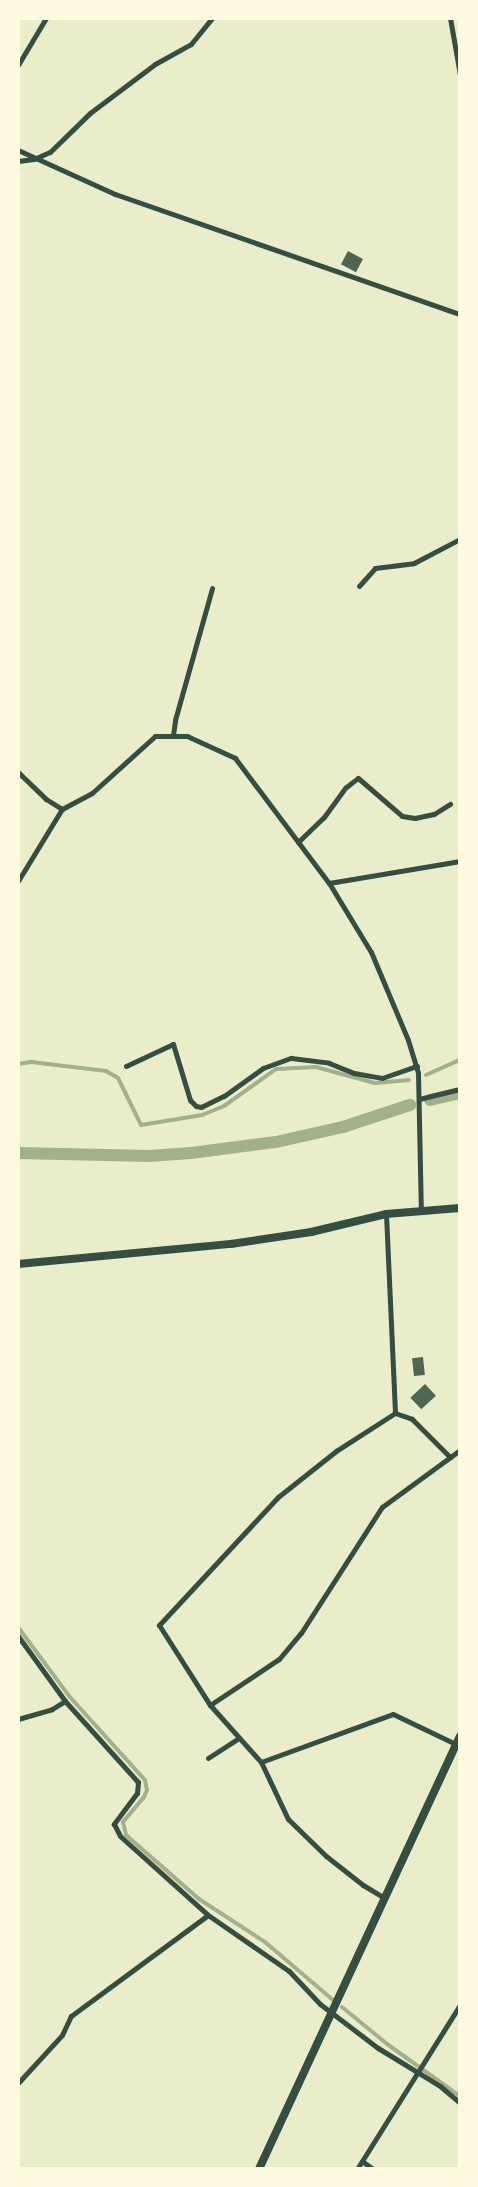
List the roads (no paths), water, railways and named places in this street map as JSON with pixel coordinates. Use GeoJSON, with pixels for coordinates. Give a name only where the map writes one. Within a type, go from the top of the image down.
{"type":"FeatureCollection","features":[{"type":"Feature","properties":{"kind":"main road"},"geometry":{"type":"LineString","coordinates":[[18,1264],[231,1244],[310,1232],[386,1214],[460,1208]]}},
{"type":"Feature","properties":{"kind":"main road"},"geometry":{"type":"LineString","coordinates":[[259,2169],[383,1897],[460,1736]]}},
{"type":"Feature","properties":{"kind":"street"},"geometry":{"type":"LineString","coordinates":[[18,64],[46,18]]}},
{"type":"Feature","properties":{"kind":"street"},"geometry":{"type":"LineString","coordinates":[[18,160],[34,159],[50,152],[90,113],[155,64],[191,44],[212,18]]}},
{"type":"Feature","properties":{"kind":"street"},"geometry":{"type":"LineString","coordinates":[[450,18],[460,75]]}},
{"type":"Feature","properties":{"kind":"street"},"geometry":{"type":"LineString","coordinates":[[18,150],[34,159],[148,206],[460,314]]}},
{"type":"Feature","properties":{"kind":"street"},"geometry":{"type":"LineString","coordinates":[[359,586],[375,568],[414,563],[460,539]]}},
{"type":"Feature","properties":{"kind":"street"},"geometry":{"type":"LineString","coordinates":[[173,735],[175,720],[212,588]]}},
{"type":"Feature","properties":{"kind":"street"},"geometry":{"type":"LineString","coordinates":[[18,881],[62,810],[92,793],[127,763],[150,738],[187,736],[236,758],[329,883],[371,952],[417,1066],[421,1211]]}},
{"type":"Feature","properties":{"kind":"street"},"geometry":{"type":"LineString","coordinates":[[18,772],[46,799],[62,810]]}},
{"type":"Feature","properties":{"kind":"street"},"geometry":{"type":"LineString","coordinates":[[298,842],[324,817],[345,788],[358,778],[402,816],[415,818],[434,814],[450,804]]}},
{"type":"Feature","properties":{"kind":"street"},"geometry":{"type":"LineString","coordinates":[[329,883],[460,861]]}},
{"type":"Feature","properties":{"kind":"street"},"geometry":{"type":"LineString","coordinates":[[126,1066],[173,1044],[190,1100],[196,1106],[201,1107],[224,1096],[263,1068],[291,1058],[329,1063],[354,1073],[382,1078],[417,1066]]}},
{"type":"Feature","properties":{"kind":"street"},"geometry":{"type":"LineString","coordinates":[[419,1099],[460,1089]]}},
{"type":"Feature","properties":{"kind":"street"},"geometry":{"type":"LineString","coordinates":[[386,1214],[395,1413]]}},
{"type":"Feature","properties":{"kind":"street"},"geometry":{"type":"LineString","coordinates":[[395,1413],[412,1419],[450,1457]]}},
{"type":"Feature","properties":{"kind":"street"},"geometry":{"type":"LineString","coordinates":[[383,1897],[363,1885],[326,1856],[288,1819],[261,1762],[210,1705],[159,1625],[278,1497],[336,1451],[395,1413]]}},
{"type":"Feature","properties":{"kind":"street"},"geometry":{"type":"LineString","coordinates":[[210,1705],[279,1659],[301,1633],[382,1507],[460,1450]]}},
{"type":"Feature","properties":{"kind":"street"},"geometry":{"type":"LineString","coordinates":[[18,1636],[65,1701],[138,1782],[137,1793],[116,1818],[115,1830],[208,1915],[289,1971],[320,2004],[378,2048],[417,2070],[460,2103]]}},
{"type":"Feature","properties":{"kind":"street"},"geometry":{"type":"LineString","coordinates":[[18,1719],[52,1709],[65,1701]]}},
{"type":"Feature","properties":{"kind":"street"},"geometry":{"type":"LineString","coordinates":[[261,1762],[393,1714],[456,1744]]}},
{"type":"Feature","properties":{"kind":"street"},"geometry":{"type":"LineString","coordinates":[[208,1758],[239,1738]]}},
{"type":"Feature","properties":{"kind":"street"},"geometry":{"type":"LineString","coordinates":[[18,2083],[62,2035],[71,2016],[208,1915]]}},
{"type":"Feature","properties":{"kind":"street"},"geometry":{"type":"LineString","coordinates":[[357,2169],[422,2061],[460,2005]]}},
{"type":"Feature","properties":{"kind":"street"},"geometry":{"type":"LineString","coordinates":[[362,2161],[373,2169]]}},
{"type":"Feature","properties":{"kind":"waterway"},"geometry":{"type":"LineString","coordinates":[[426,1075],[460,1060]]}},
{"type":"Feature","properties":{"kind":"waterway"},"geometry":{"type":"LineString","coordinates":[[18,1064],[31,1062],[106,1071],[118,1078],[141,1125],[202,1115],[224,1106],[276,1069],[316,1067],[375,1083],[409,1080]]}},
{"type":"Feature","properties":{"kind":"waterway"},"geometry":{"type":"LineString","coordinates":[[430,1100],[460,1093]]}},
{"type":"Feature","properties":{"kind":"waterway"},"geometry":{"type":"LineString","coordinates":[[18,1153],[149,1156],[191,1153],[276,1142],[343,1127],[410,1105]]}},
{"type":"Feature","properties":{"kind":"waterway"},"geometry":{"type":"LineString","coordinates":[[18,1627],[69,1696],[145,1780],[147,1790],[144,1797],[123,1822],[126,1835],[199,1899],[265,1942],[333,2000]]}},
{"type":"Feature","properties":{"kind":"waterway"},"geometry":{"type":"LineString","coordinates":[[342,2007],[387,2044],[460,2096]]}}]}
